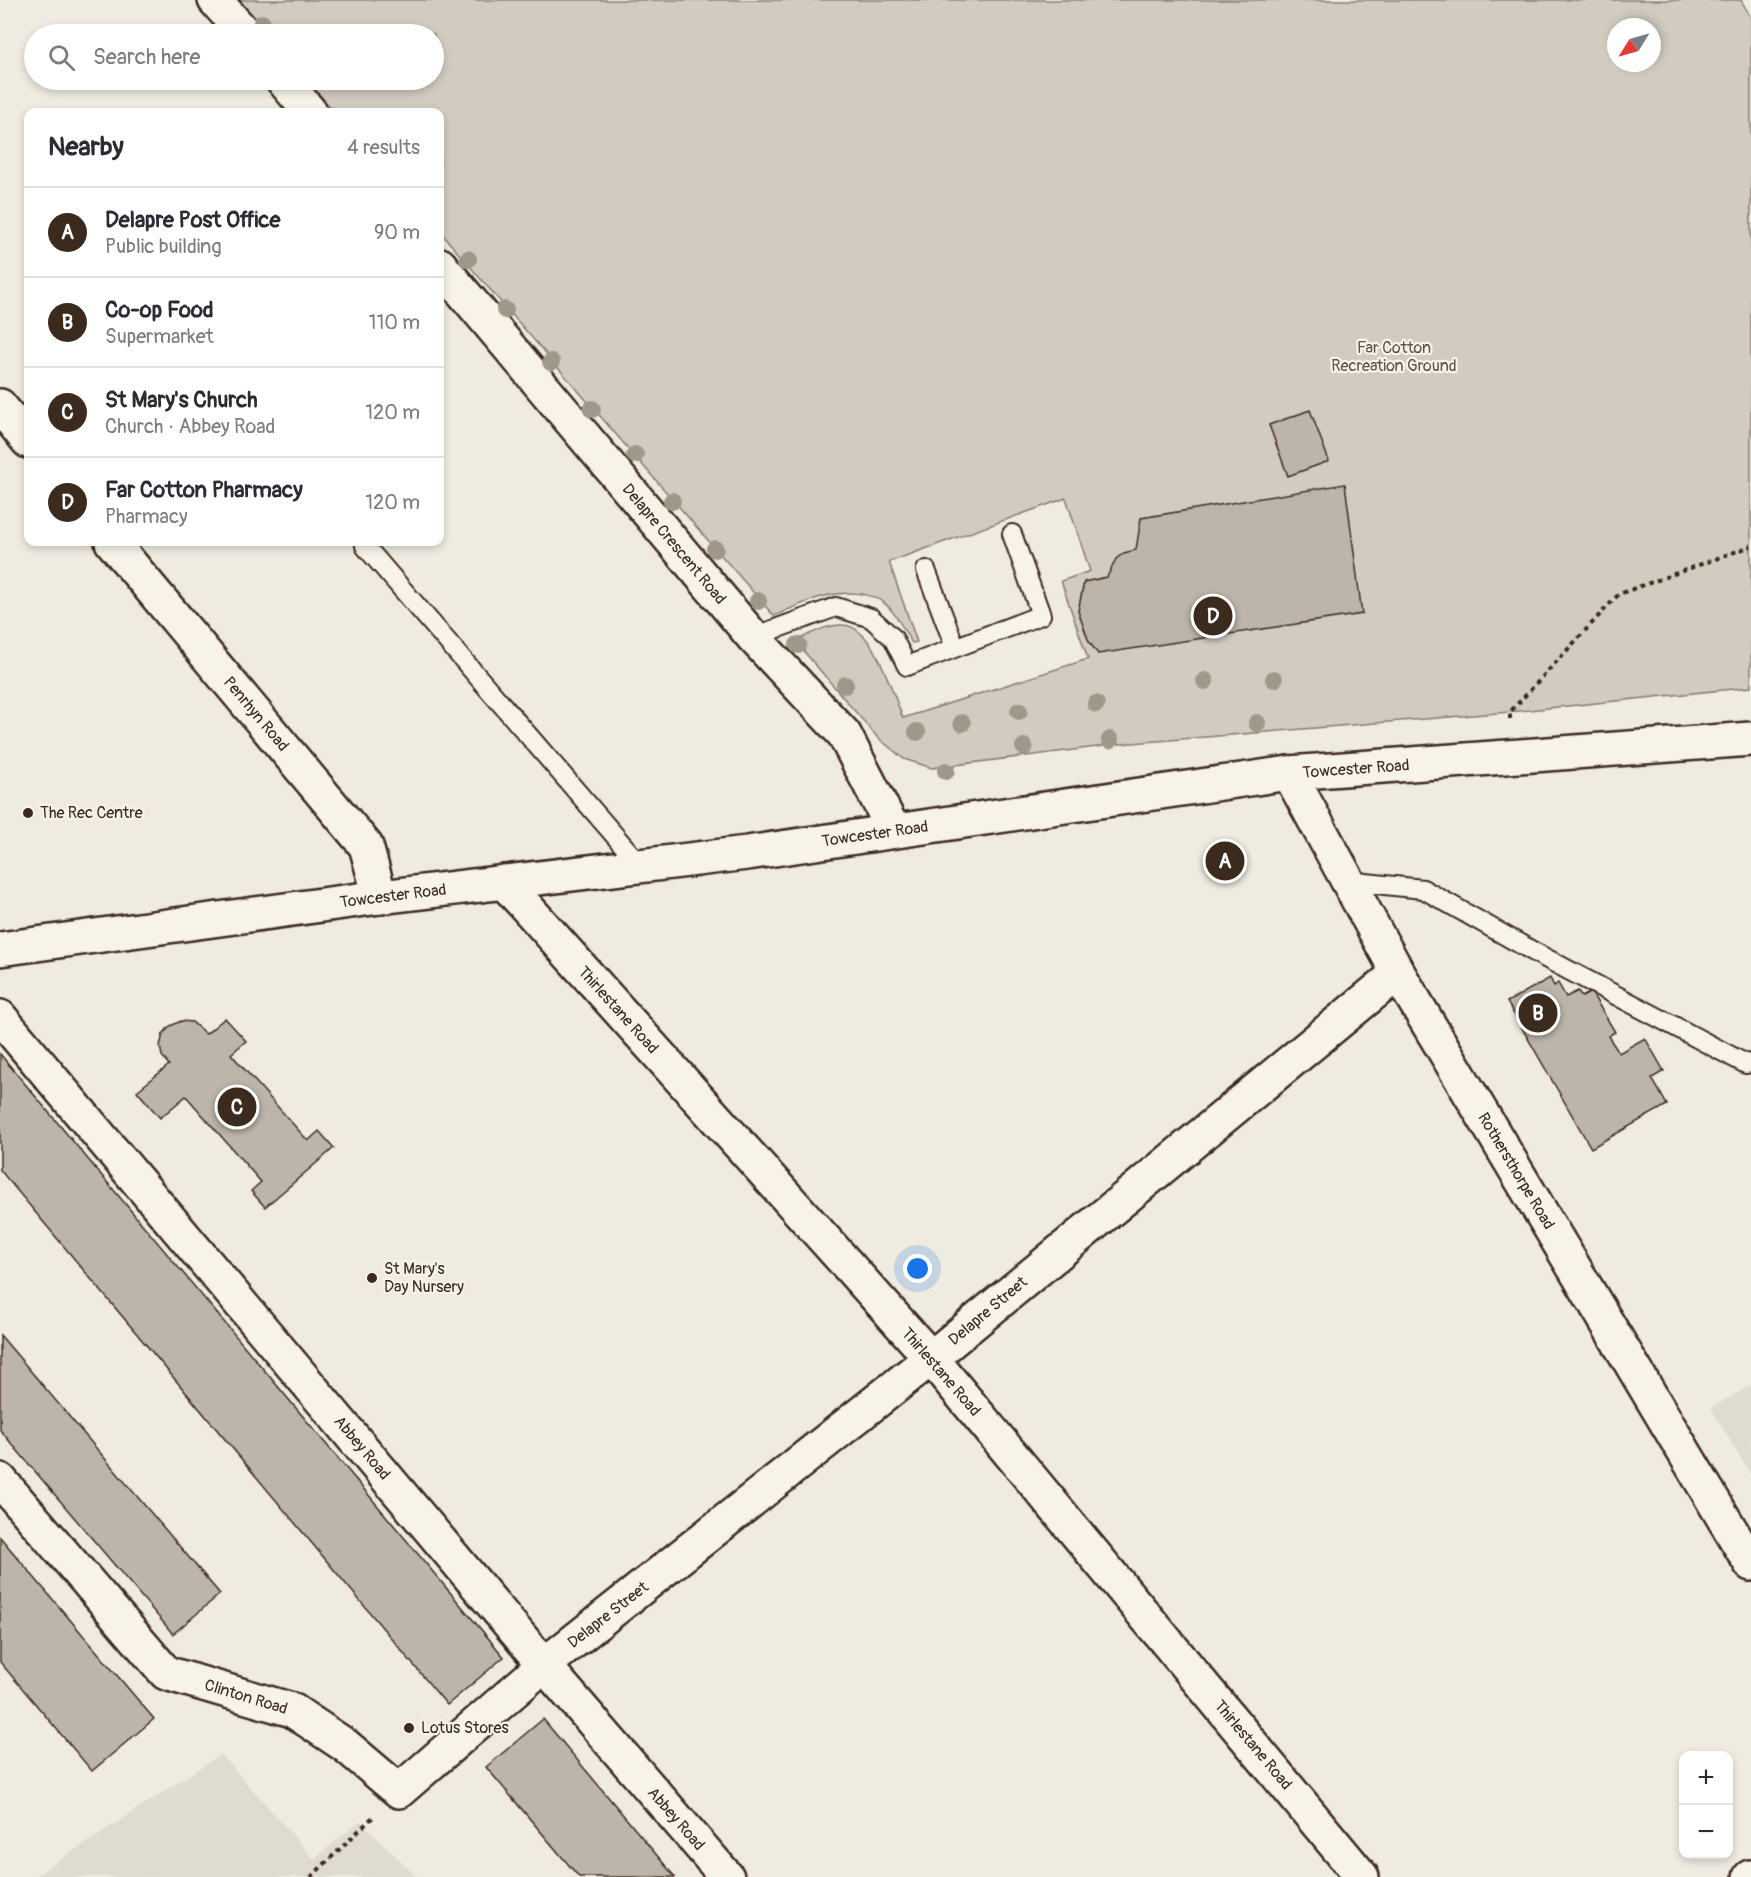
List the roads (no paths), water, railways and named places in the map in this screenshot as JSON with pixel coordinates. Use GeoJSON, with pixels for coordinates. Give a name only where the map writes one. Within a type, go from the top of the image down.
{"type":"FeatureCollection","features":[{"type":"Feature","properties":{"kind":"street"},"geometry":{"type":"LineString","coordinates":[[216,0],[236,24]]}},
{"type":"Feature","properties":{"kind":"street"},"geometry":{"type":"LineString","coordinates":[[291,90],[307,108]]}},
{"type":"Feature","properties":{"kind":"street","name":"Delapre Crescent Road"},"geometry":{"type":"LineString","coordinates":[[444,270],[753,637],[844,734],[894,831]]}},
{"type":"Feature","properties":{"kind":"street"},"geometry":{"type":"LineString","coordinates":[[0,406],[24,436]]}},
{"type":"Feature","properties":{"kind":"street","name":"Penrhyn Road"},"geometry":{"type":"LineString","coordinates":[[115,546],[366,846],[380,897]]}},
{"type":"Feature","properties":{"kind":"street","name":"Towcester Road"},"geometry":{"type":"LineString","coordinates":[[0,949],[380,897],[640,866],[1289,773],[1751,739]]}},
{"type":"Feature","properties":{"kind":"street","name":"Rothersthorpe Road"},"geometry":{"type":"LineString","coordinates":[[1289,773],[1398,973],[1751,1564]]}},
{"type":"Feature","properties":{"kind":"street","name":"Thirlestane Road"},"geometry":{"type":"LineString","coordinates":[[504,882],[931,1358],[1362,1877]]}},
{"type":"Feature","properties":{"kind":"street","name":"Delapre Street"},"geometry":{"type":"LineString","coordinates":[[544,1665],[931,1358],[1398,973]]}},
{"type":"Feature","properties":{"kind":"street","name":"Abbey Road"},"geometry":{"type":"LineString","coordinates":[[0,1017],[544,1665],[727,1877]]}},
{"type":"Feature","properties":{"kind":"street","name":"Clinton Road"},"geometry":{"type":"LineString","coordinates":[[0,1480],[166,1673],[292,1710],[346,1746],[399,1791],[544,1665]]}},
{"type":"Feature","properties":{"kind":"lane"},"geometry":{"type":"LineString","coordinates":[[753,637],[836,607],[871,618],[893,638],[907,666],[1041,615],[1012,534]]}},
{"type":"Feature","properties":{"kind":"lane"},"geometry":{"type":"LineString","coordinates":[[365,546],[640,866]]}},
{"type":"Feature","properties":{"kind":"lane"},"geometry":{"type":"LineString","coordinates":[[926,570],[955,647]]}},
{"type":"Feature","properties":{"kind":"lane"},"geometry":{"type":"LineString","coordinates":[[1347,881],[1423,889],[1647,1013],[1746,1064],[1751,1063]]}},
{"type":"Feature","properties":{"kind":"place","name":"Far Cotton Pharmacy"},"geometry":{"type":"Point","coordinates":[1213,616]}},
{"type":"Feature","properties":{"kind":"place","name":"The Rec Centre"},"geometry":{"type":"Point","coordinates":[28,813]}},
{"type":"Feature","properties":{"kind":"place","name":"Delapre Post Office"},"geometry":{"type":"Point","coordinates":[1225,861]}},
{"type":"Feature","properties":{"kind":"place","name":"Co-op Food"},"geometry":{"type":"Point","coordinates":[1538,1013]}},
{"type":"Feature","properties":{"kind":"place","name":"St Mary's Church"},"geometry":{"type":"Point","coordinates":[237,1107]}},
{"type":"Feature","properties":{"kind":"place","name":"St Mary's Day Nursery"},"geometry":{"type":"Point","coordinates":[372,1278]}},
{"type":"Feature","properties":{"kind":"place","name":"Lotus Stores"},"geometry":{"type":"Point","coordinates":[409,1728]}},
{"type":"Feature","properties":{"kind":"park label","name":"Far Cotton Recreation Ground"},"geometry":{"type":"Point","coordinates":[1394,357]}}]}
